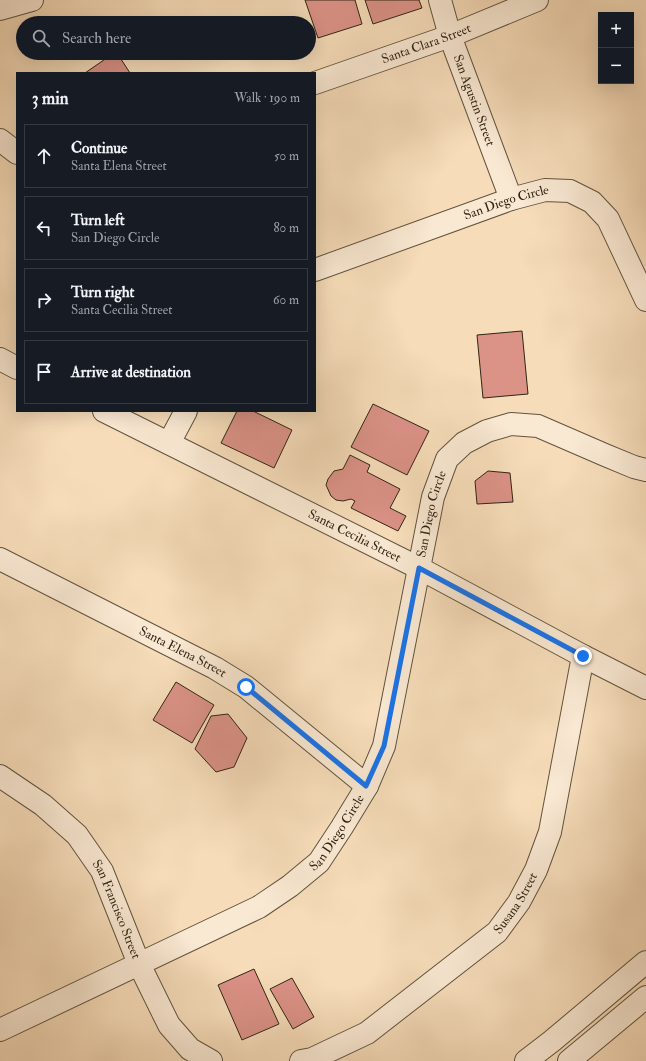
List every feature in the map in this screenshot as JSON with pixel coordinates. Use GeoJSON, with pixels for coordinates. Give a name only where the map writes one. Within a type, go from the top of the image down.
{"type":"FeatureCollection","features":[{"type":"Feature","properties":{"kind":"street"},"geometry":{"type":"LineString","coordinates":[[0,8],[32,0]]}},
{"type":"Feature","properties":{"kind":"street","name":"San Agustin Street"},"geometry":{"type":"LineString","coordinates":[[440,0],[450,36],[511,198]]}},
{"type":"Feature","properties":{"kind":"street","name":"Santa Clara Street"},"geometry":{"type":"LineString","coordinates":[[316,83],[450,36],[537,0]]}},
{"type":"Feature","properties":{"kind":"street"},"geometry":{"type":"LineString","coordinates":[[0,140],[16,153]]}},
{"type":"Feature","properties":{"kind":"street","name":"San Diego Circle"},"geometry":{"type":"LineString","coordinates":[[316,270],[511,198],[545,190],[570,192],[592,202],[608,219],[646,300]]}},
{"type":"Feature","properties":{"kind":"street","name":"Santa Cecilia Street"},"geometry":{"type":"LineString","coordinates":[[106,412],[419,568],[646,688]]}},
{"type":"Feature","properties":{"kind":"street"},"geometry":{"type":"LineString","coordinates":[[169,443],[185,412]]}},
{"type":"Feature","properties":{"kind":"street","name":"San Diego Circle"},"geometry":{"type":"LineString","coordinates":[[0,1030],[259,907],[290,886],[319,862],[366,786],[384,746],[433,497],[447,459],[464,443],[487,431],[511,424],[538,426],[634,467],[646,470]]}},
{"type":"Feature","properties":{"kind":"street","name":"Santa Elena Street"},"geometry":{"type":"LineString","coordinates":[[0,559],[208,665],[246,687],[366,786]]}},
{"type":"Feature","properties":{"kind":"street","name":"Susana Street"},"geometry":{"type":"LineString","coordinates":[[306,1060],[367,1033],[497,932],[520,902],[536,870],[550,832],[583,656]]}},
{"type":"Feature","properties":{"kind":"street","name":"San Francisco Street"},"geometry":{"type":"LineString","coordinates":[[0,776],[43,805],[77,835],[102,871],[139,964],[169,1025],[190,1049],[210,1061]]}},
{"type":"Feature","properties":{"kind":"street"},"geometry":{"type":"LineString","coordinates":[[526,1061],[646,962]]}},
{"type":"Feature","properties":{"kind":"street"},"geometry":{"type":"LineString","coordinates":[[569,1061],[646,997]]}},
{"type":"Feature","properties":{"kind":"building"},"geometry":{"type":"Polygon","coordinates":[[[305,0],[355,0],[362,24],[318,38],[316,32],[316,16],[310,16],[305,0]]]}},
{"type":"Feature","properties":{"kind":"building"},"geometry":{"type":"Polygon","coordinates":[[[365,0],[419,0],[422,8],[373,24],[365,0]]]}},
{"type":"Feature","properties":{"kind":"building"},"geometry":{"type":"Polygon","coordinates":[[[104,60],[122,60],[129,72],[86,72],[104,60]]]}},
{"type":"Feature","properties":{"kind":"building"},"geometry":{"type":"Polygon","coordinates":[[[522,331],[528,394],[483,398],[477,335],[522,331]]]}},
{"type":"Feature","properties":{"kind":"building"},"geometry":{"type":"Polygon","coordinates":[[[373,404],[429,431],[407,475],[351,447],[373,404]]]}},
{"type":"Feature","properties":{"kind":"building"},"geometry":{"type":"Polygon","coordinates":[[[236,412],[255,412],[292,430],[274,468],[221,443],[236,412]]]}},
{"type":"Feature","properties":{"kind":"building"},"geometry":{"type":"Polygon","coordinates":[[[350,455],[370,465],[367,472],[400,489],[390,508],[406,516],[398,531],[351,508],[355,501],[351,499],[343,501],[336,500],[331,496],[326,485],[328,479],[334,471],[343,469],[350,455]]]}},
{"type":"Feature","properties":{"kind":"building"},"geometry":{"type":"Polygon","coordinates":[[[488,471],[510,473],[513,502],[477,504],[475,481],[488,471]]]}},
{"type":"Feature","properties":{"kind":"building"},"geometry":{"type":"Polygon","coordinates":[[[176,682],[214,705],[192,743],[153,720],[176,682]]]}},
{"type":"Feature","properties":{"kind":"building"},"geometry":{"type":"Polygon","coordinates":[[[228,714],[247,738],[234,767],[216,772],[195,749],[211,716],[228,714]]]}},
{"type":"Feature","properties":{"kind":"building"},"geometry":{"type":"Polygon","coordinates":[[[254,969],[279,1024],[242,1040],[218,985],[254,969]]]}},
{"type":"Feature","properties":{"kind":"building"},"geometry":{"type":"Polygon","coordinates":[[[292,978],[314,1017],[293,1029],[270,989],[292,978]]]}},
{"type":"Feature","properties":{"kind":"route"},"geometry":{"type":"LineString","coordinates":[[246,687],[366,786],[384,746],[419,568],[583,656]]}}]}
